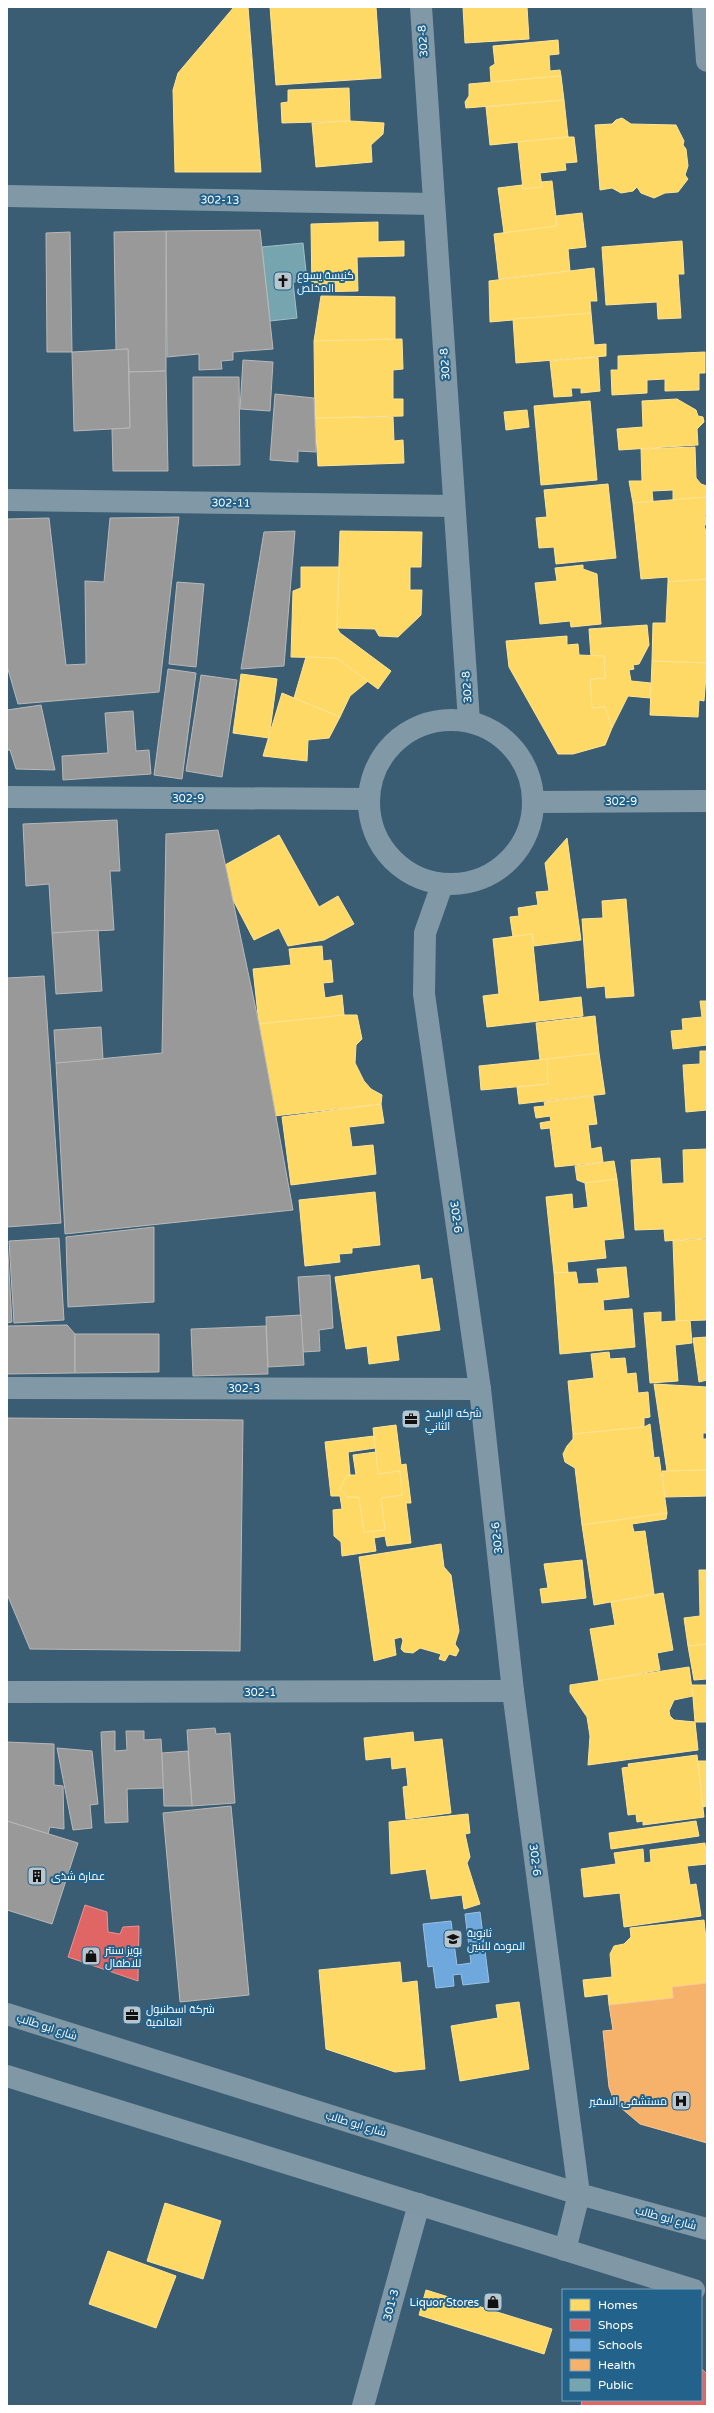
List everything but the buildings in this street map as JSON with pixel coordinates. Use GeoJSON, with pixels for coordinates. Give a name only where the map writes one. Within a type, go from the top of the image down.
{"type":"FeatureCollection","features":[{"type":"Feature","properties":{"kind":"main road","name":"شارع ابو طالب"},"geometry":{"type":"LineString","coordinates":[[7,2014],[579,2194],[707,2229]]}},
{"type":"Feature","properties":{"kind":"main road"},"geometry":{"type":"LineString","coordinates":[[7,2076],[686,2287],[707,2286]]}},
{"type":"Feature","properties":{"kind":"main road"},"geometry":{"type":"LineString","coordinates":[[565,2250],[579,2194]]}},
{"type":"Feature","properties":{"kind":"street","name":"302-8"},"geometry":{"type":"LineString","coordinates":[[420,7],[469,721]]}},
{"type":"Feature","properties":{"kind":"street"},"geometry":{"type":"LineString","coordinates":[[703,7],[707,61]]}},
{"type":"Feature","properties":{"kind":"street","name":"302-13"},"geometry":{"type":"LineString","coordinates":[[7,196],[434,204]]}},
{"type":"Feature","properties":{"kind":"street","name":"302-11"},"geometry":{"type":"LineString","coordinates":[[7,500],[454,506]]}},
{"type":"Feature","properties":{"kind":"street"},"geometry":{"type":"LineString","coordinates":[[441,720],[469,721],[495,732],[516,750],[529,774],[534,802],[530,830],[516,854],[495,873],[469,883],[442,885],[417,878],[397,865],[381,846],[371,824],[369,799],[375,771],[391,746],[413,729],[441,720]]}},
{"type":"Feature","properties":{"kind":"street","name":"302-9"},"geometry":{"type":"LineString","coordinates":[[7,797],[369,799]]}},
{"type":"Feature","properties":{"kind":"street","name":"302-9"},"geometry":{"type":"LineString","coordinates":[[534,802],[707,800]]}},
{"type":"Feature","properties":{"kind":"street","name":"302-6"},"geometry":{"type":"LineString","coordinates":[[442,885],[425,933],[424,994],[480,1389],[513,1691],[579,2194]]}},
{"type":"Feature","properties":{"kind":"street","name":"302-3"},"geometry":{"type":"LineString","coordinates":[[7,1388],[480,1389]]}},
{"type":"Feature","properties":{"kind":"street","name":"302-1"},"geometry":{"type":"LineString","coordinates":[[7,1692],[513,1691]]}},
{"type":"Feature","properties":{"kind":"street","name":"301-3"},"geometry":{"type":"LineString","coordinates":[[363,2406],[419,2204]]}},
{"type":"Feature","properties":{"kind":"place","name":"كنيسة يسوع المخلص"},"geometry":{"type":"Point","coordinates":[283,281]}},
{"type":"Feature","properties":{"kind":"place","name":"شركه الراسخ الثاني"},"geometry":{"type":"Point","coordinates":[411,1419]}},
{"type":"Feature","properties":{"kind":"place","name":"عمارة شذى"},"geometry":{"type":"Point","coordinates":[37,1876]}},
{"type":"Feature","properties":{"kind":"place","name":"ثانوية المودة للبنين"},"geometry":{"type":"Point","coordinates":[453,1939]}},
{"type":"Feature","properties":{"kind":"place","name":"بويز سنتر للاطفال"},"geometry":{"type":"Point","coordinates":[91,1956]}},
{"type":"Feature","properties":{"kind":"place","name":"شركة اسطنبول العالمية"},"geometry":{"type":"Point","coordinates":[132,2015]}},
{"type":"Feature","properties":{"kind":"place","name":"مستشفى السفير"},"geometry":{"type":"Point","coordinates":[681,2101]}},
{"type":"Feature","properties":{"kind":"place","name":"Liquor Stores"},"geometry":{"type":"Point","coordinates":[493,2302]}}]}
